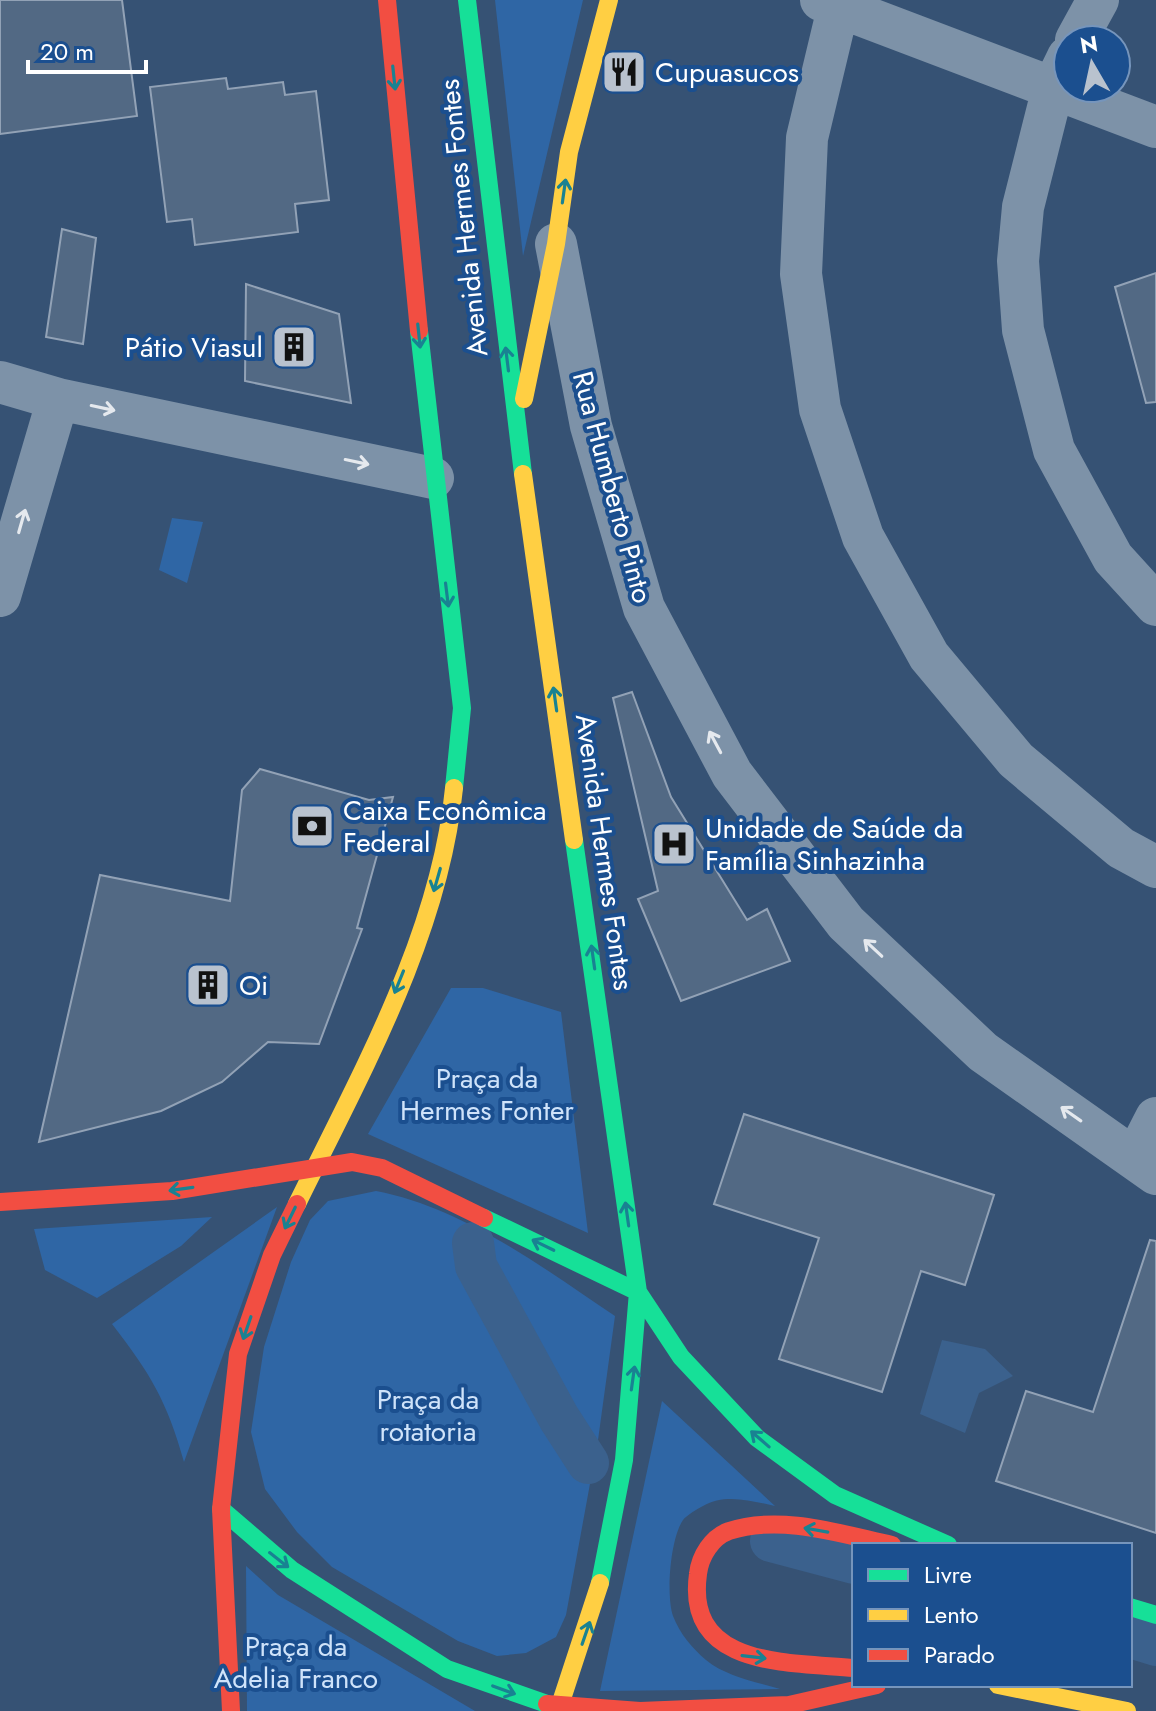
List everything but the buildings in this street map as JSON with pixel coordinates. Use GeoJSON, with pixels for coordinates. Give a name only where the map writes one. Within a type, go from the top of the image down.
{"type":"FeatureCollection","features":[{"type":"Feature","properties":{"kind":"main road","name":"Avenida Hermes Fontes"},"geometry":{"type":"LineString","coordinates":[[231,1711],[221,1509],[238,1354],[272,1255],[370,1054],[429,910],[444,857],[462,708],[433,478],[387,0]]}},
{"type":"Feature","properties":{"kind":"main road","name":"Avenida Hermes Fontes"},"geometry":{"type":"LineString","coordinates":[[467,0],[517,433],[638,1292],[636,1359],[613,1523],[589,1624],[560,1710]]}},
{"type":"Feature","properties":{"kind":"main road"},"geometry":{"type":"LineString","coordinates":[[517,433],[556,244],[569,152],[609,0]]}},
{"type":"Feature","properties":{"kind":"main road"},"geometry":{"type":"LineString","coordinates":[[0,1202],[172,1191],[352,1162],[382,1168],[638,1292],[681,1357],[757,1438],[835,1495],[943,1543]]}},
{"type":"Feature","properties":{"kind":"main road"},"geometry":{"type":"LineString","coordinates":[[221,1509],[292,1570],[447,1669],[560,1710],[785,1708],[869,1687]]}},
{"type":"Feature","properties":{"kind":"main road"},"geometry":{"type":"LineString","coordinates":[[852,1668],[740,1656],[716,1640],[697,1615],[694,1587],[702,1554],[725,1532],[752,1526],[787,1525],[882,1543]]}},
{"type":"Feature","properties":{"kind":"main road"},"geometry":{"type":"LineString","coordinates":[[1132,1608],[1156,1615]]}},
{"type":"Feature","properties":{"kind":"main road"},"geometry":{"type":"LineString","coordinates":[[1008,1687],[1127,1711]]}},
{"type":"Feature","properties":{"kind":"street"},"geometry":{"type":"LineString","coordinates":[[1085,24],[1098,0]]}},
{"type":"Feature","properties":{"kind":"street"},"geometry":{"type":"LineString","coordinates":[[1052,70],[833,2],[807,138],[801,274],[820,409],[863,537],[929,656],[1016,760],[1121,848],[1156,867]]}},
{"type":"Feature","properties":{"kind":"street"},"geometry":{"type":"LineString","coordinates":[[1052,102],[1023,207],[1018,261],[1023,330],[1054,450],[1113,558],[1156,605]]}},
{"type":"Feature","properties":{"kind":"street"},"geometry":{"type":"LineString","coordinates":[[1115,104],[1156,127]]}},
{"type":"Feature","properties":{"kind":"street","name":"Rua Humberto Pinto"},"geometry":{"type":"LineString","coordinates":[[556,244],[591,426],[644,608],[732,774],[846,923],[983,1052],[1146,1167]]}},
{"type":"Feature","properties":{"kind":"street"},"geometry":{"type":"LineString","coordinates":[[0,382],[58,399],[433,478]]}},
{"type":"Feature","properties":{"kind":"street"},"geometry":{"type":"LineString","coordinates":[[0,596],[58,399]]}},
{"type":"Feature","properties":{"kind":"street"},"geometry":{"type":"LineString","coordinates":[[1146,1167],[1156,1118]]}},
{"type":"Feature","properties":{"kind":"green space"},"geometry":{"type":"Polygon","coordinates":[[[495,0],[583,0],[523,256],[495,0]]]}},
{"type":"Feature","properties":{"kind":"green space"},"geometry":{"type":"Polygon","coordinates":[[[172,518],[203,522],[187,583],[159,570],[172,518]]]}},
{"type":"Feature","properties":{"kind":"green space","name":"Praça da Hermes Fonter"},"geometry":{"type":"Polygon","coordinates":[[[451,988],[483,988],[561,1012],[588,1233],[368,1134],[451,988]]]}},
{"type":"Feature","properties":{"kind":"green space","name":"Praça da rotatoria"},"geometry":{"type":"Polygon","coordinates":[[[376,1191],[409,1199],[471,1225],[531,1259],[615,1316],[598,1440],[566,1615],[556,1637],[526,1653],[497,1656],[458,1641],[332,1567],[297,1532],[265,1489],[251,1432],[264,1347],[291,1262],[310,1220],[328,1201],[376,1191]]]}},
{"type":"Feature","properties":{"kind":"green space"},"geometry":{"type":"Polygon","coordinates":[[[277,1207],[184,1462],[156,1388],[112,1324],[277,1207]]]}},
{"type":"Feature","properties":{"kind":"green space"},"geometry":{"type":"Polygon","coordinates":[[[212,1217],[181,1246],[97,1298],[45,1270],[34,1229],[212,1217]]]}},
{"type":"Feature","properties":{"kind":"green space"},"geometry":{"type":"Polygon","coordinates":[[[662,1401],[775,1506],[739,1499],[720,1500],[703,1506],[685,1518],[675,1540],[670,1568],[673,1616],[687,1640],[714,1666],[741,1678],[780,1689],[600,1691],[662,1401]]]}},
{"type":"Feature","properties":{"kind":"green space","name":"Praça da Adelia Franco"},"geometry":{"type":"Polygon","coordinates":[[[246,1566],[278,1595],[475,1711],[247,1711],[246,1566]]]}},
{"type":"Feature","properties":{"kind":"shaded area"},"geometry":{"type":"Polygon","coordinates":[[[942,1340],[985,1349],[1013,1376],[979,1393],[965,1433],[920,1414],[942,1340]]]}},
{"type":"Feature","properties":{"kind":"waterway"},"geometry":{"type":"LineString","coordinates":[[473,1243],[476,1266],[559,1418],[588,1463]]}},
{"type":"Feature","properties":{"kind":"waterway"},"geometry":{"type":"LineString","coordinates":[[771,1541],[852,1562]]}},
{"type":"Feature","properties":{"kind":"waterway"},"geometry":{"type":"LineString","coordinates":[[1132,1638],[1156,1645]]}},
{"type":"Feature","properties":{"kind":"traffic: fast"},"geometry":{"type":"LineString","coordinates":[[467,0],[523,474]]}},
{"type":"Feature","properties":{"kind":"traffic: fast"},"geometry":{"type":"LineString","coordinates":[[419,331],[462,708],[454,788]]}},
{"type":"Feature","properties":{"kind":"traffic: fast"},"geometry":{"type":"LineString","coordinates":[[574,840],[638,1292],[624,1460],[600,1583]]}},
{"type":"Feature","properties":{"kind":"traffic: fast"},"geometry":{"type":"LineString","coordinates":[[484,1218],[638,1292],[681,1357],[757,1438],[835,1495],[943,1543]]}},
{"type":"Feature","properties":{"kind":"traffic: fast"},"geometry":{"type":"LineString","coordinates":[[221,1509],[292,1570],[447,1669],[547,1704]]}},
{"type":"Feature","properties":{"kind":"traffic: fast"},"geometry":{"type":"LineString","coordinates":[[1132,1608],[1156,1615]]}},
{"type":"Feature","properties":{"kind":"traffic: slow"},"geometry":{"type":"LineString","coordinates":[[524,399],[556,244],[569,152],[609,0]]}},
{"type":"Feature","properties":{"kind":"traffic: slow"},"geometry":{"type":"LineString","coordinates":[[523,474],[574,840]]}},
{"type":"Feature","properties":{"kind":"traffic: slow"},"geometry":{"type":"LineString","coordinates":[[297,1204],[371,1054],[415,950],[446,843],[454,788]]}},
{"type":"Feature","properties":{"kind":"traffic: slow"},"geometry":{"type":"LineString","coordinates":[[558,1711],[600,1583]]}},
{"type":"Feature","properties":{"kind":"traffic: slow"},"geometry":{"type":"LineString","coordinates":[[1008,1687],[1127,1711]]}},
{"type":"Feature","properties":{"kind":"traffic: jam"},"geometry":{"type":"LineString","coordinates":[[387,0],[419,331]]}},
{"type":"Feature","properties":{"kind":"traffic: jam"},"geometry":{"type":"LineString","coordinates":[[0,1202],[172,1191],[352,1162],[382,1168],[484,1218]]}},
{"type":"Feature","properties":{"kind":"traffic: jam"},"geometry":{"type":"LineString","coordinates":[[231,1711],[221,1509],[238,1354],[272,1255],[297,1204]]}},
{"type":"Feature","properties":{"kind":"traffic: jam"},"geometry":{"type":"LineString","coordinates":[[852,1668],[772,1660],[746,1654],[724,1643],[708,1628],[698,1605],[699,1567],[704,1554],[717,1538],[749,1526],[790,1525],[883,1543]]}},
{"type":"Feature","properties":{"kind":"traffic: jam"},"geometry":{"type":"LineString","coordinates":[[547,1704],[640,1711],[789,1705],[868,1687]]}},
{"type":"Feature","properties":{"kind":"place","name":"Cupuasucos"},"geometry":{"type":"Point","coordinates":[624,72]}},
{"type":"Feature","properties":{"kind":"place","name":"Pátio Viasul"},"geometry":{"type":"Point","coordinates":[294,347]}},
{"type":"Feature","properties":{"kind":"place","name":"Caixa Econômica Federal"},"geometry":{"type":"Point","coordinates":[312,826]}},
{"type":"Feature","properties":{"kind":"place","name":"Unidade de Saúde da Família Sinhazinha"},"geometry":{"type":"Point","coordinates":[674,844]}},
{"type":"Feature","properties":{"kind":"place","name":"Oi"},"geometry":{"type":"Point","coordinates":[208,985]}}]}
